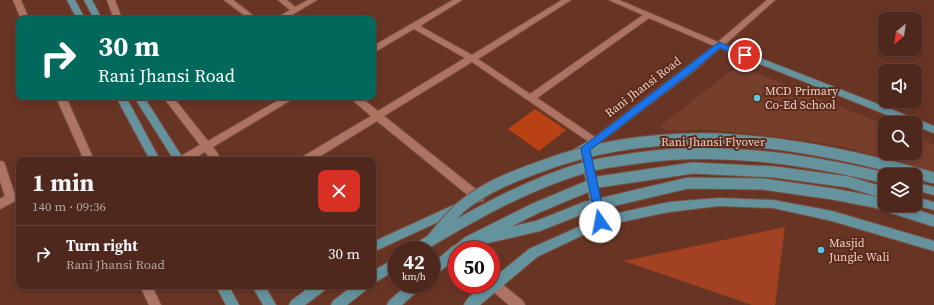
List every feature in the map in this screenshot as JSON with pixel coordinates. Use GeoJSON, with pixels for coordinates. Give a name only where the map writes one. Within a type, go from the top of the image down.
{"type":"FeatureCollection","features":[{"type":"Feature","properties":{"kind":"main road"},"geometry":{"type":"LineString","coordinates":[[71,0],[79,16]]}},
{"type":"Feature","properties":{"kind":"main road"},"geometry":{"type":"LineString","coordinates":[[88,0],[96,16]]}},
{"type":"Feature","properties":{"kind":"main road"},"geometry":{"type":"LineString","coordinates":[[719,45],[934,130]]}},
{"type":"Feature","properties":{"kind":"main road","name":"Rani Jhansi Road"},"geometry":{"type":"LineString","coordinates":[[376,246],[585,149],[692,68],[719,45]]}},
{"type":"Feature","properties":{"kind":"main road"},"geometry":{"type":"LineString","coordinates":[[123,100],[153,157]]}},
{"type":"Feature","properties":{"kind":"main road"},"geometry":{"type":"LineString","coordinates":[[140,100],[177,157]]}},
{"type":"Feature","properties":{"kind":"main road"},"geometry":{"type":"LineString","coordinates":[[433,238],[461,206],[496,185],[559,158],[641,141],[693,138],[734,138],[793,145],[849,154],[934,178]]}},
{"type":"Feature","properties":{"kind":"main road"},"geometry":{"type":"LineString","coordinates":[[585,149],[600,222]]}},
{"type":"Feature","properties":{"kind":"main road","name":"Rani Jhansi Flyover"},"geometry":{"type":"LineString","coordinates":[[428,241],[478,211],[535,186],[586,167],[634,158],[681,153],[765,155],[844,167],[878,176]]}},
{"type":"Feature","properties":{"kind":"main road"},"geometry":{"type":"LineString","coordinates":[[470,241],[536,208],[598,182],[693,168],[775,172],[848,182],[878,191]]}},
{"type":"Feature","properties":{"kind":"main road"},"geometry":{"type":"LineString","coordinates":[[472,241],[538,226],[586,207],[688,183],[763,184],[833,194],[875,202],[934,221]]}},
{"type":"Feature","properties":{"kind":"main road"},"geometry":{"type":"LineString","coordinates":[[922,188],[934,191]]}},
{"type":"Feature","properties":{"kind":"main road"},"geometry":{"type":"LineString","coordinates":[[500,280],[533,253],[600,222],[669,207],[719,202],[774,204],[832,216],[934,246]]}},
{"type":"Feature","properties":{"kind":"main road"},"geometry":{"type":"LineString","coordinates":[[922,203],[934,206]]}},
{"type":"Feature","properties":{"kind":"main road"},"geometry":{"type":"LineString","coordinates":[[440,264],[448,258]]}},
{"type":"Feature","properties":{"kind":"main road"},"geometry":{"type":"LineString","coordinates":[[376,276],[388,268]]}},
{"type":"Feature","properties":{"kind":"main road"},"geometry":{"type":"LineString","coordinates":[[224,289],[233,305]]}},
{"type":"Feature","properties":{"kind":"main road"},"geometry":{"type":"LineString","coordinates":[[260,289],[270,305]]}},
{"type":"Feature","properties":{"kind":"main road"},"geometry":{"type":"LineString","coordinates":[[295,305],[315,289]]}},
{"type":"Feature","properties":{"kind":"main road"},"geometry":{"type":"LineString","coordinates":[[337,305],[358,289]]}},
{"type":"Feature","properties":{"kind":"main road"},"geometry":{"type":"LineString","coordinates":[[393,305],[407,293]]}},
{"type":"Feature","properties":{"kind":"main road"},"geometry":{"type":"LineString","coordinates":[[470,305],[484,293]]}},
{"type":"Feature","properties":{"kind":"street"},"geometry":{"type":"LineString","coordinates":[[17,0],[24,16]]}},
{"type":"Feature","properties":{"kind":"street"},"geometry":{"type":"LineString","coordinates":[[111,0],[117,16]]}},
{"type":"Feature","properties":{"kind":"street"},"geometry":{"type":"LineString","coordinates":[[228,0],[250,16]]}},
{"type":"Feature","properties":{"kind":"street"},"geometry":{"type":"LineString","coordinates":[[282,0],[295,10]]}},
{"type":"Feature","properties":{"kind":"street"},"geometry":{"type":"LineString","coordinates":[[284,16],[313,0]]}},
{"type":"Feature","properties":{"kind":"street"},"geometry":{"type":"LineString","coordinates":[[376,48],[458,0]]}},
{"type":"Feature","properties":{"kind":"street"},"geometry":{"type":"LineString","coordinates":[[311,157],[567,0]]}},
{"type":"Feature","properties":{"kind":"street"},"geometry":{"type":"LineString","coordinates":[[613,0],[719,45],[771,0]]}},
{"type":"Feature","properties":{"kind":"street"},"geometry":{"type":"LineString","coordinates":[[531,98],[648,15]]}},
{"type":"Feature","properties":{"kind":"street"},"geometry":{"type":"LineString","coordinates":[[415,26],[471,58],[595,142]]}},
{"type":"Feature","properties":{"kind":"street"},"geometry":{"type":"LineString","coordinates":[[62,100],[88,157]]}},
{"type":"Feature","properties":{"kind":"street"},"geometry":{"type":"LineString","coordinates":[[170,100],[215,157]]}},
{"type":"Feature","properties":{"kind":"street"},"geometry":{"type":"LineString","coordinates":[[188,157],[286,100]]}},
{"type":"Feature","properties":{"kind":"street"},"geometry":{"type":"LineString","coordinates":[[358,100],[479,198]]}},
{"type":"Feature","properties":{"kind":"street"},"geometry":{"type":"LineString","coordinates":[[0,165],[15,196],[0,205]]}},
{"type":"Feature","properties":{"kind":"street"},"geometry":{"type":"LineString","coordinates":[[147,289],[155,305]]}},
{"type":"Feature","properties":{"kind":"street"},"geometry":{"type":"LineString","coordinates":[[500,290],[519,305]]}},
{"type":"Feature","properties":{"kind":"shaded area","name":"MCD Primary Co-Ed School"},"geometry":{"type":"Polygon","coordinates":[[[749,70],[878,122],[878,156],[841,146],[772,136],[701,129],[667,131],[660,126],[731,71],[749,70]]]}},
{"type":"Feature","properties":{"kind":"shaded area","name":"MCD Primary Co-Ed School"},"geometry":{"type":"Polygon","coordinates":[[[922,140],[934,145],[934,172],[891,160],[922,160],[922,140]]]}},
{"type":"Feature","properties":{"kind":"shaded area"},"geometry":{"type":"Polygon","coordinates":[[[785,227],[775,305],[752,305],[624,261],[785,227]]]}},
{"type":"Feature","properties":{"kind":"building"},"geometry":{"type":"Polygon","coordinates":[[[535,109],[566,130],[539,151],[508,129],[535,109]]]}},
{"type":"Feature","properties":{"kind":"place","name":"MCD Primary Co-Ed School"},"geometry":{"type":"Point","coordinates":[757,98]}},
{"type":"Feature","properties":{"kind":"place","name":"Masjid Jungle Wali"},"geometry":{"type":"Point","coordinates":[821,250]}},
{"type":"Feature","properties":{"kind":"route"},"geometry":{"type":"LineString","coordinates":[[600,222],[585,149],[692,68],[719,45],[745,55]]}}]}
